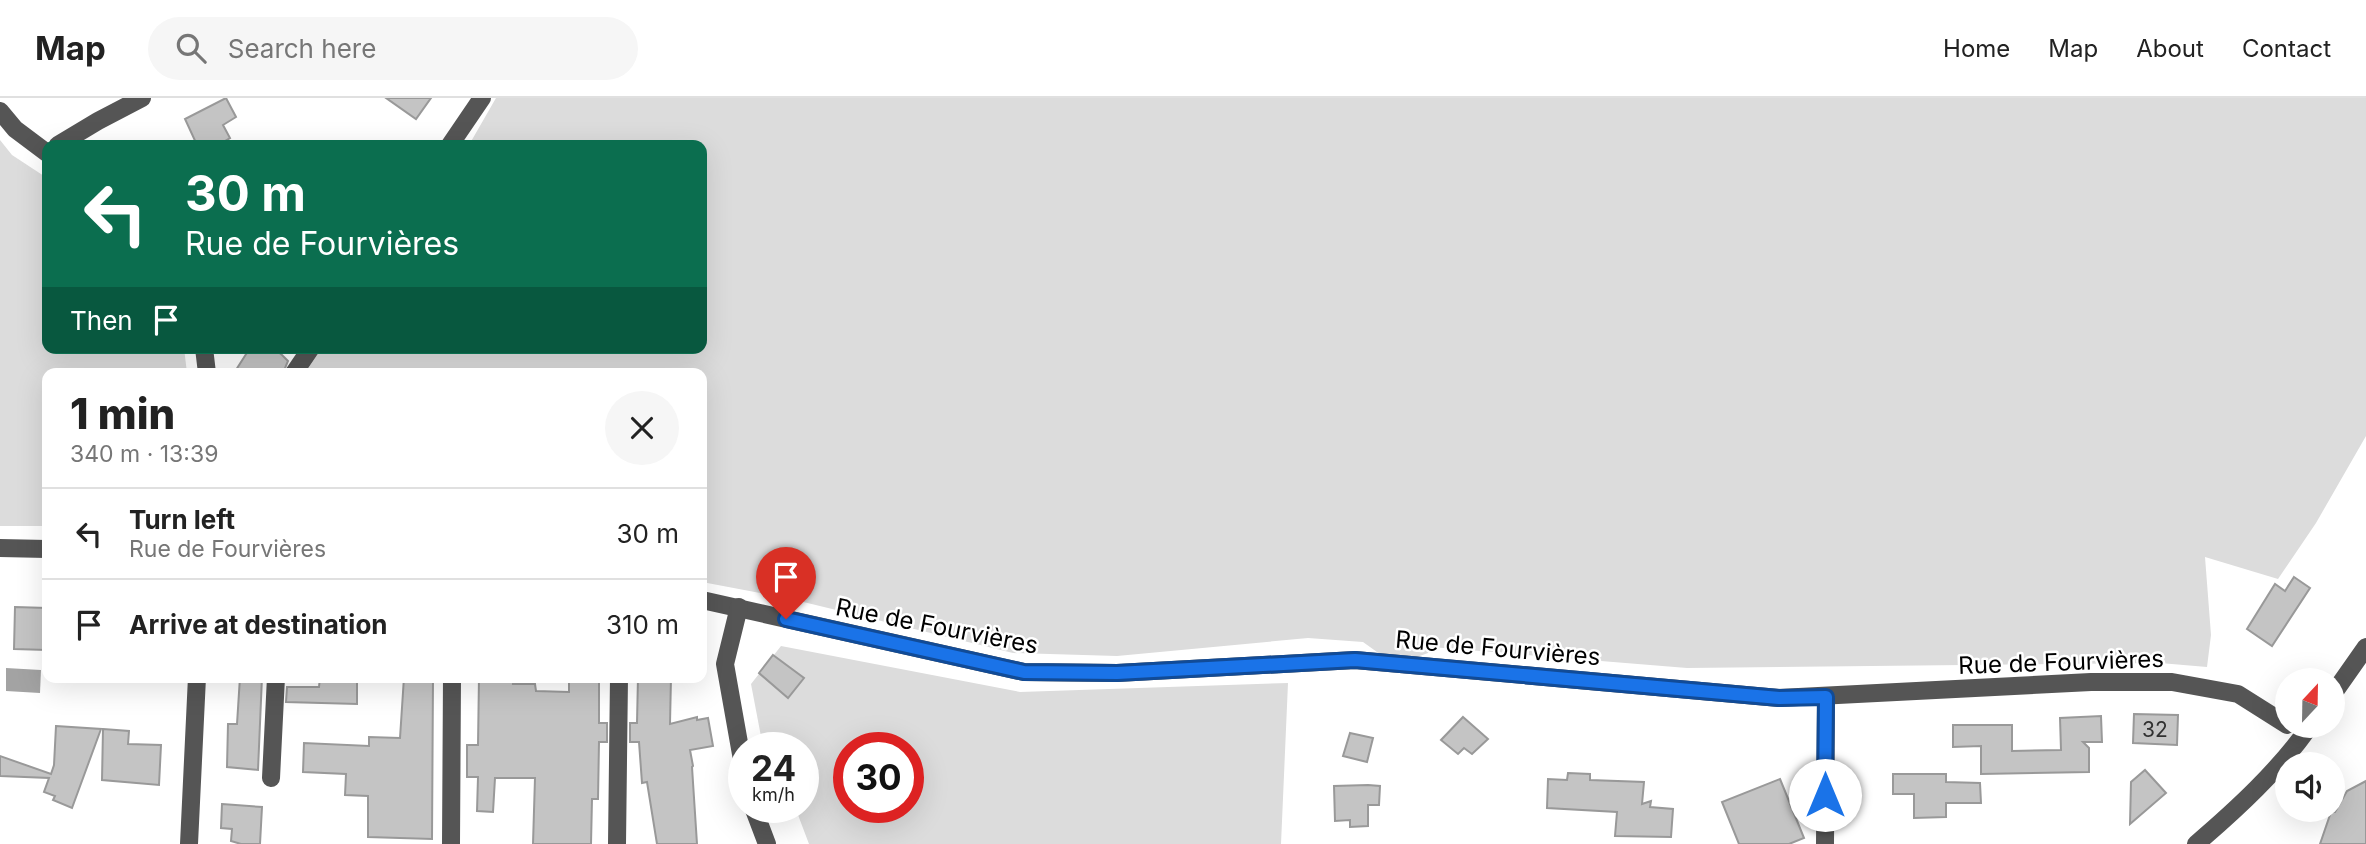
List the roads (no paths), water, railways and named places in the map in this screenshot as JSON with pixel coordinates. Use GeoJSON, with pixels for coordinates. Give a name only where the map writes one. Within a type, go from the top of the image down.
{"type":"FeatureCollection","features":[{"type":"Feature","properties":{"kind":"street"},"geometry":{"type":"LineString","coordinates":[[66,140],[142,98]]}},
{"type":"Feature","properties":{"kind":"street"},"geometry":{"type":"LineString","coordinates":[[453,140],[482,98]]}},
{"type":"Feature","properties":{"kind":"street"},"geometry":{"type":"LineString","coordinates":[[0,111],[15,129],[42,149]]}},
{"type":"Feature","properties":{"kind":"street"},"geometry":{"type":"LineString","coordinates":[[0,548],[42,549]]}},
{"type":"Feature","properties":{"kind":"street","name":"Rue de Fourvières"},"geometry":{"type":"LineString","coordinates":[[707,601],[809,626],[1024,672],[1117,673],[1355,660],[1779,698],[2091,682],[2172,682],[2238,694],[2275,716]]}},
{"type":"Feature","properties":{"kind":"street"},"geometry":{"type":"LineString","coordinates":[[737,732],[725,664],[739,607]]}},
{"type":"Feature","properties":{"kind":"street"},"geometry":{"type":"LineString","coordinates":[[2345,677],[2366,647]]}},
{"type":"Feature","properties":{"kind":"street"},"geometry":{"type":"LineString","coordinates":[[189,844],[197,683]]}},
{"type":"Feature","properties":{"kind":"street"},"geometry":{"type":"LineString","coordinates":[[271,778],[276,683]]}},
{"type":"Feature","properties":{"kind":"street"},"geometry":{"type":"LineString","coordinates":[[451,844],[452,683]]}},
{"type":"Feature","properties":{"kind":"street"},"geometry":{"type":"LineString","coordinates":[[617,844],[619,683]]}},
{"type":"Feature","properties":{"kind":"street"},"geometry":{"type":"LineString","coordinates":[[1825,844],[1826,697]]}},
{"type":"Feature","properties":{"kind":"street"},"geometry":{"type":"LineString","coordinates":[[2196,844],[2246,801],[2291,738]]}},
{"type":"Feature","properties":{"kind":"street"},"geometry":{"type":"LineString","coordinates":[[760,823],[767,844]]}}]}
